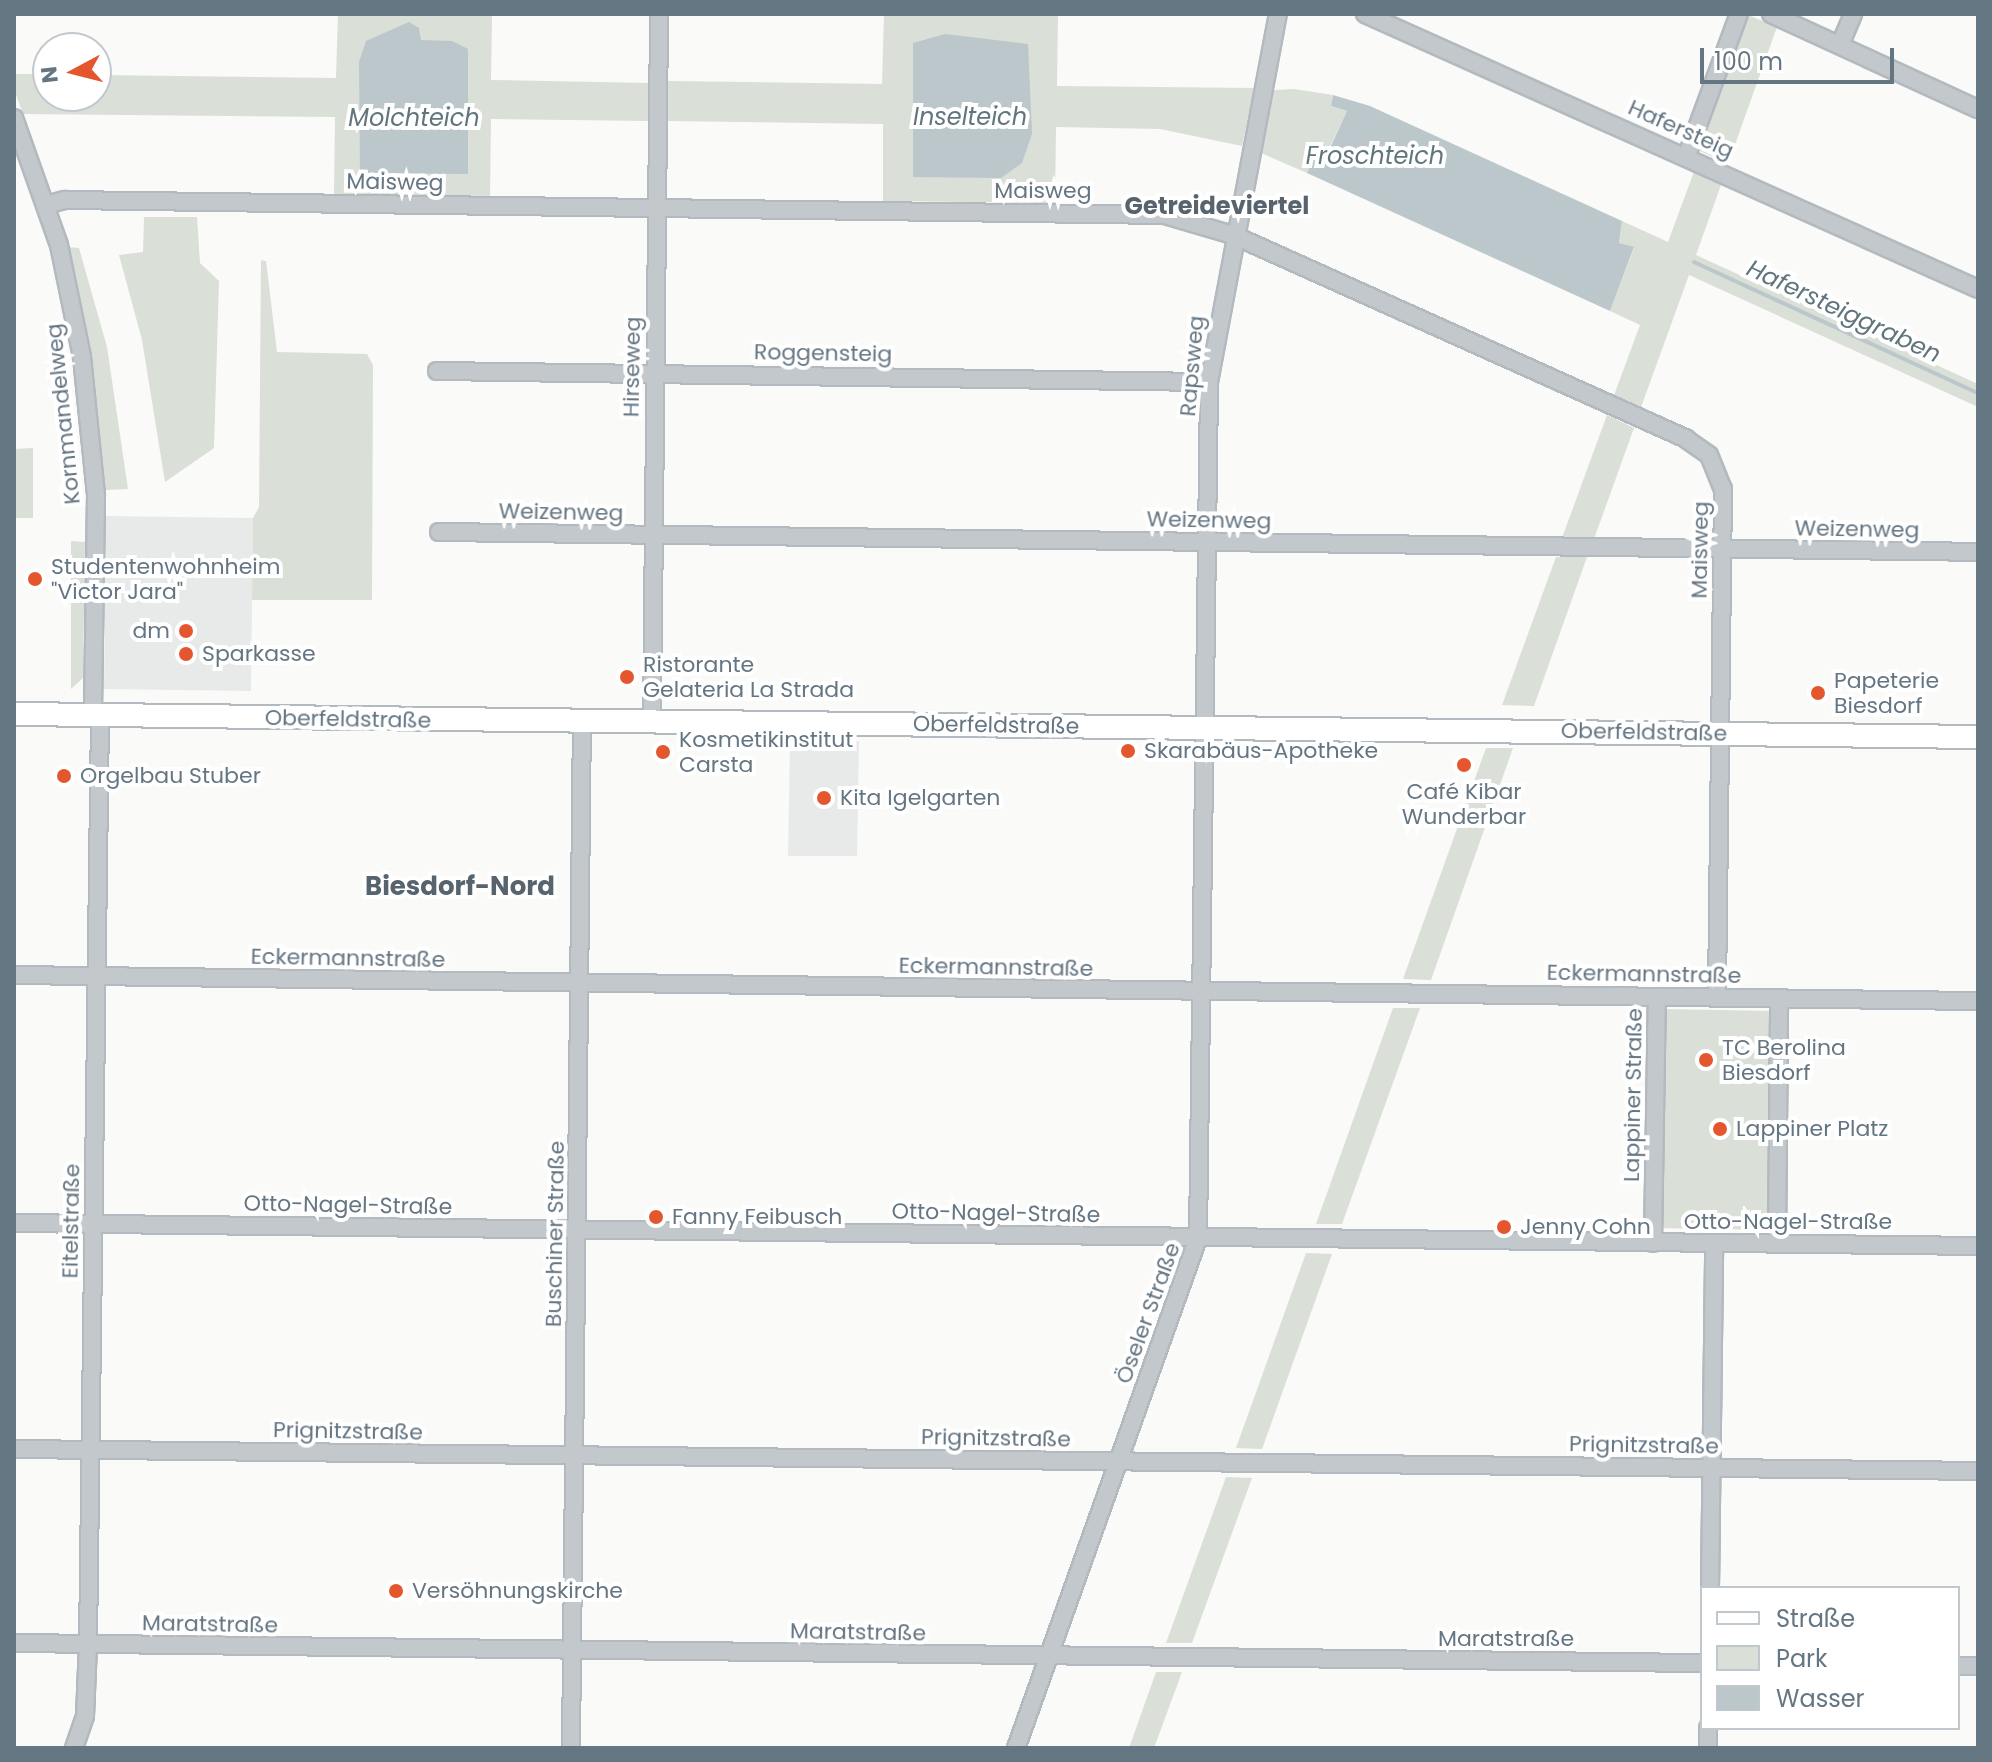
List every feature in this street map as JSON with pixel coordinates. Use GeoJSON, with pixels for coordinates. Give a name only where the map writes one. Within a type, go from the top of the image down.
{"type":"FeatureCollection","features":[{"type":"Feature","properties":{"kind":"street","name":"Hirseweg"},"geometry":{"type":"LineString","coordinates":[[652,721],[659,14]]}},
{"type":"Feature","properties":{"kind":"street","name":"Rapsweg"},"geometry":{"type":"LineString","coordinates":[[1205,728],[1209,382],[1233,235],[1278,14]]}},
{"type":"Feature","properties":{"kind":"street","name":"Hafersteig"},"geometry":{"type":"LineString","coordinates":[[1365,14],[1687,155],[1978,289]]}},
{"type":"Feature","properties":{"kind":"street"},"geometry":{"type":"LineString","coordinates":[[1687,155],[1739,14]]}},
{"type":"Feature","properties":{"kind":"street"},"geometry":{"type":"LineString","coordinates":[[1771,14],[1978,109]]}},
{"type":"Feature","properties":{"kind":"street"},"geometry":{"type":"LineString","coordinates":[[1840,45],[1853,14]]}},
{"type":"Feature","properties":{"kind":"street","name":"Kornmandelweg"},"geometry":{"type":"LineString","coordinates":[[14,118],[46,205],[75,318],[93,454],[97,716]]}},
{"type":"Feature","properties":{"kind":"street","name":"Maisweg"},"geometry":{"type":"LineString","coordinates":[[46,205],[65,200],[1137,213],[1176,217],[1233,235],[1700,448],[1721,477],[1720,732]]}},
{"type":"Feature","properties":{"kind":"street","name":"Roggensteig"},"geometry":{"type":"LineString","coordinates":[[437,371],[1209,382]]}},
{"type":"Feature","properties":{"kind":"street","name":"Weizenweg"},"geometry":{"type":"LineString","coordinates":[[439,532],[1978,552]]}},
{"type":"Feature","properties":{"kind":"street","name":"Oberfeldstraße"},"geometry":{"type":"LineString","coordinates":[[14,714],[1978,737]]}},
{"type":"Feature","properties":{"kind":"street","name":"Eitelstraße"},"geometry":{"type":"LineString","coordinates":[[86,1748],[83,1727],[88,1644],[91,1450],[97,716]]}},
{"type":"Feature","properties":{"kind":"street","name":"Buschiner Straße"},"geometry":{"type":"LineString","coordinates":[[571,1748],[582,720]]}},
{"type":"Feature","properties":{"kind":"street","name":"Öseler Straße"},"geometry":{"type":"LineString","coordinates":[[1016,1748],[1198,1238],[1205,728]]}},
{"type":"Feature","properties":{"kind":"street"},"geometry":{"type":"LineString","coordinates":[[1717,997],[1720,732]]}},
{"type":"Feature","properties":{"kind":"street","name":"Eckermannstraße"},"geometry":{"type":"LineString","coordinates":[[14,975],[1978,1001]]}},
{"type":"Feature","properties":{"kind":"street","name":"Lappiner Straße"},"geometry":{"type":"LineString","coordinates":[[1653,1243],[1657,997]]}},
{"type":"Feature","properties":{"kind":"street"},"geometry":{"type":"LineString","coordinates":[[1777,1243],[1779,998]]}},
{"type":"Feature","properties":{"kind":"street","name":"Otto-Nagel-Straße"},"geometry":{"type":"LineString","coordinates":[[14,1223],[1978,1246]]}},
{"type":"Feature","properties":{"kind":"street"},"geometry":{"type":"LineString","coordinates":[[1710,1586],[1714,1243]]}},
{"type":"Feature","properties":{"kind":"street","name":"Prignitzstraße"},"geometry":{"type":"LineString","coordinates":[[14,1449],[1978,1471]]}},
{"type":"Feature","properties":{"kind":"street","name":"Maratstraße"},"geometry":{"type":"LineString","coordinates":[[14,1643],[1700,1663]]}},
{"type":"Feature","properties":{"kind":"street","name":"Eitelstraße"},"geometry":{"type":"LineString","coordinates":[[74,1748],[83,1727]]}},
{"type":"Feature","properties":{"kind":"shaded area"},"geometry":{"type":"Polygon","coordinates":[[[106,516],[253,518],[251,691],[104,689],[106,516]]]}},
{"type":"Feature","properties":{"kind":"shaded area","name":"Kita Igelgarten"},"geometry":{"type":"Polygon","coordinates":[[[790,740],[859,741],[857,856],[788,856],[790,740]]]}},
{"type":"Feature","properties":{"kind":"green space"},"geometry":{"type":"Polygon","coordinates":[[[338,14],[492,14],[491,80],[649,83],[649,121],[491,119],[490,196],[334,195],[335,117],[23,114],[14,89],[14,74],[32,74],[32,112],[112,112],[112,75],[336,78],[338,14]]]}},
{"type":"Feature","properties":{"kind":"green space"},"geometry":{"type":"Polygon","coordinates":[[[884,14],[1058,14],[1057,86],[1254,88],[1242,146],[1160,129],[1056,127],[1055,203],[883,201],[883,124],[667,121],[668,81],[882,84],[884,14]]]}},
{"type":"Feature","properties":{"kind":"green space"},"geometry":{"type":"Polygon","coordinates":[[[1748,15],[1777,27],[1728,164],[1700,151],[1697,143],[1748,15]]]}},
{"type":"Feature","properties":{"kind":"green space"},"geometry":{"type":"Polygon","coordinates":[[[1294,89],[1333,95],[1331,106],[1347,111],[1322,163],[1313,160],[1307,173],[1261,153],[1274,90],[1294,89]]]}},
{"type":"Feature","properties":{"kind":"green space"},"geometry":{"type":"Polygon","coordinates":[[[1695,169],[1722,182],[1696,255],[1978,384],[1978,407],[1689,275],[1640,410],[1613,398],[1640,325],[1610,311],[1634,248],[1619,243],[1622,221],[1668,242],[1695,169]]]}},
{"type":"Feature","properties":{"kind":"green space"},"geometry":{"type":"Polygon","coordinates":[[[144,217],[197,217],[200,263],[219,281],[214,448],[165,482],[142,340],[119,255],[143,252],[144,217]]]}},
{"type":"Feature","properties":{"kind":"green space"},"geometry":{"type":"Polygon","coordinates":[[[69,247],[79,248],[107,347],[128,489],[104,490],[90,350],[69,247]]]}},
{"type":"Feature","properties":{"kind":"green space"},"geometry":{"type":"Polygon","coordinates":[[[261,260],[266,261],[277,352],[367,354],[373,365],[372,600],[252,600],[253,518],[259,507],[261,260]]]}},
{"type":"Feature","properties":{"kind":"green space"},"geometry":{"type":"Polygon","coordinates":[[[1607,415],[1634,428],[1594,539],[1562,538],[1607,415]]]}},
{"type":"Feature","properties":{"kind":"green space"},"geometry":{"type":"Polygon","coordinates":[[[33,448],[33,518],[14,518],[14,449],[33,448]]]}},
{"type":"Feature","properties":{"kind":"green space"},"geometry":{"type":"Polygon","coordinates":[[[71,541],[85,542],[83,678],[71,689],[71,541]]]}},
{"type":"Feature","properties":{"kind":"green space"},"geometry":{"type":"Polygon","coordinates":[[[1556,557],[1587,557],[1534,706],[1502,705],[1556,557]]]}},
{"type":"Feature","properties":{"kind":"green space"},"geometry":{"type":"Polygon","coordinates":[[[1486,748],[1513,748],[1431,980],[1403,979],[1486,748]]]}},
{"type":"Feature","properties":{"kind":"green space"},"geometry":{"type":"Polygon","coordinates":[[[1393,1008],[1420,1008],[1342,1224],[1316,1224],[1393,1008]]]}},
{"type":"Feature","properties":{"kind":"green space"},"geometry":{"type":"Polygon","coordinates":[[[1661,1009],[1774,1011],[1772,1230],[1656,1228],[1661,1009]]]}},
{"type":"Feature","properties":{"kind":"green space"},"geometry":{"type":"Polygon","coordinates":[[[1306,1253],[1332,1254],[1262,1449],[1236,1448],[1306,1253]]]}},
{"type":"Feature","properties":{"kind":"green space"},"geometry":{"type":"Polygon","coordinates":[[[1226,1477],[1252,1478],[1192,1643],[1166,1643],[1226,1477]]]}},
{"type":"Feature","properties":{"kind":"green space"},"geometry":{"type":"Polygon","coordinates":[[[1156,1672],[1182,1672],[1154,1748],[1129,1748],[1156,1672]]]}},
{"type":"Feature","properties":{"kind":"water","name":"Molchteich"},"geometry":{"type":"Polygon","coordinates":[[[409,22],[419,28],[421,40],[452,41],[468,49],[468,174],[360,173],[359,62],[366,41],[409,22]]]}},
{"type":"Feature","properties":{"kind":"water","name":"Inselteich"},"geometry":{"type":"Polygon","coordinates":[[[945,34],[1028,44],[1032,134],[1022,163],[1001,178],[913,177],[913,43],[945,34]]]}},
{"type":"Feature","properties":{"kind":"water","name":"Froschteich"},"geometry":{"type":"Polygon","coordinates":[[[1333,95],[1370,106],[1622,221],[1619,243],[1634,247],[1610,311],[1307,173],[1313,159],[1323,163],[1347,111],[1331,106],[1333,95]]]}},
{"type":"Feature","properties":{"kind":"waterway","name":"Hafersteiggraben"},"geometry":{"type":"LineString","coordinates":[[1694,262],[1978,393]]}},
{"type":"Feature","properties":{"kind":"place","name":"Studentenwohnheim \"Victor Jara\""},"geometry":{"type":"Point","coordinates":[35,579]}},
{"type":"Feature","properties":{"kind":"place","name":"dm"},"geometry":{"type":"Point","coordinates":[186,631]}},
{"type":"Feature","properties":{"kind":"place","name":"Sparkasse"},"geometry":{"type":"Point","coordinates":[186,654]}},
{"type":"Feature","properties":{"kind":"place","name":"Ristorante Gelateria La Strada"},"geometry":{"type":"Point","coordinates":[627,677]}},
{"type":"Feature","properties":{"kind":"place","name":"Papeterie Biesdorf"},"geometry":{"type":"Point","coordinates":[1818,693]}},
{"type":"Feature","properties":{"kind":"place","name":"Skarabäus-Apotheke"},"geometry":{"type":"Point","coordinates":[1128,751]}},
{"type":"Feature","properties":{"kind":"place","name":"Kosmetikinstitut Carsta"},"geometry":{"type":"Point","coordinates":[663,752]}},
{"type":"Feature","properties":{"kind":"place","name":"Café Kibar Wunderbar"},"geometry":{"type":"Point","coordinates":[1464,765]}},
{"type":"Feature","properties":{"kind":"place","name":"Orgelbau Stuber"},"geometry":{"type":"Point","coordinates":[64,776]}},
{"type":"Feature","properties":{"kind":"place","name":"Kita Igelgarten"},"geometry":{"type":"Point","coordinates":[824,798]}},
{"type":"Feature","properties":{"kind":"place","name":"TC Berolina Biesdorf"},"geometry":{"type":"Point","coordinates":[1706,1060]}},
{"type":"Feature","properties":{"kind":"place","name":"Lappiner Platz"},"geometry":{"type":"Point","coordinates":[1720,1129]}},
{"type":"Feature","properties":{"kind":"place","name":"Fanny Feibusch"},"geometry":{"type":"Point","coordinates":[656,1217]}},
{"type":"Feature","properties":{"kind":"place","name":"Jenny Cohn"},"geometry":{"type":"Point","coordinates":[1504,1227]}},
{"type":"Feature","properties":{"kind":"place","name":"Versöhnungskirche"},"geometry":{"type":"Point","coordinates":[396,1591]}},
{"type":"Feature","properties":{"kind":"district","name":"Getreideviertel"},"geometry":{"type":"Point","coordinates":[1217,206]}},
{"type":"Feature","properties":{"kind":"district","name":"Biesdorf-Nord"},"geometry":{"type":"Point","coordinates":[460,887]}}]}
